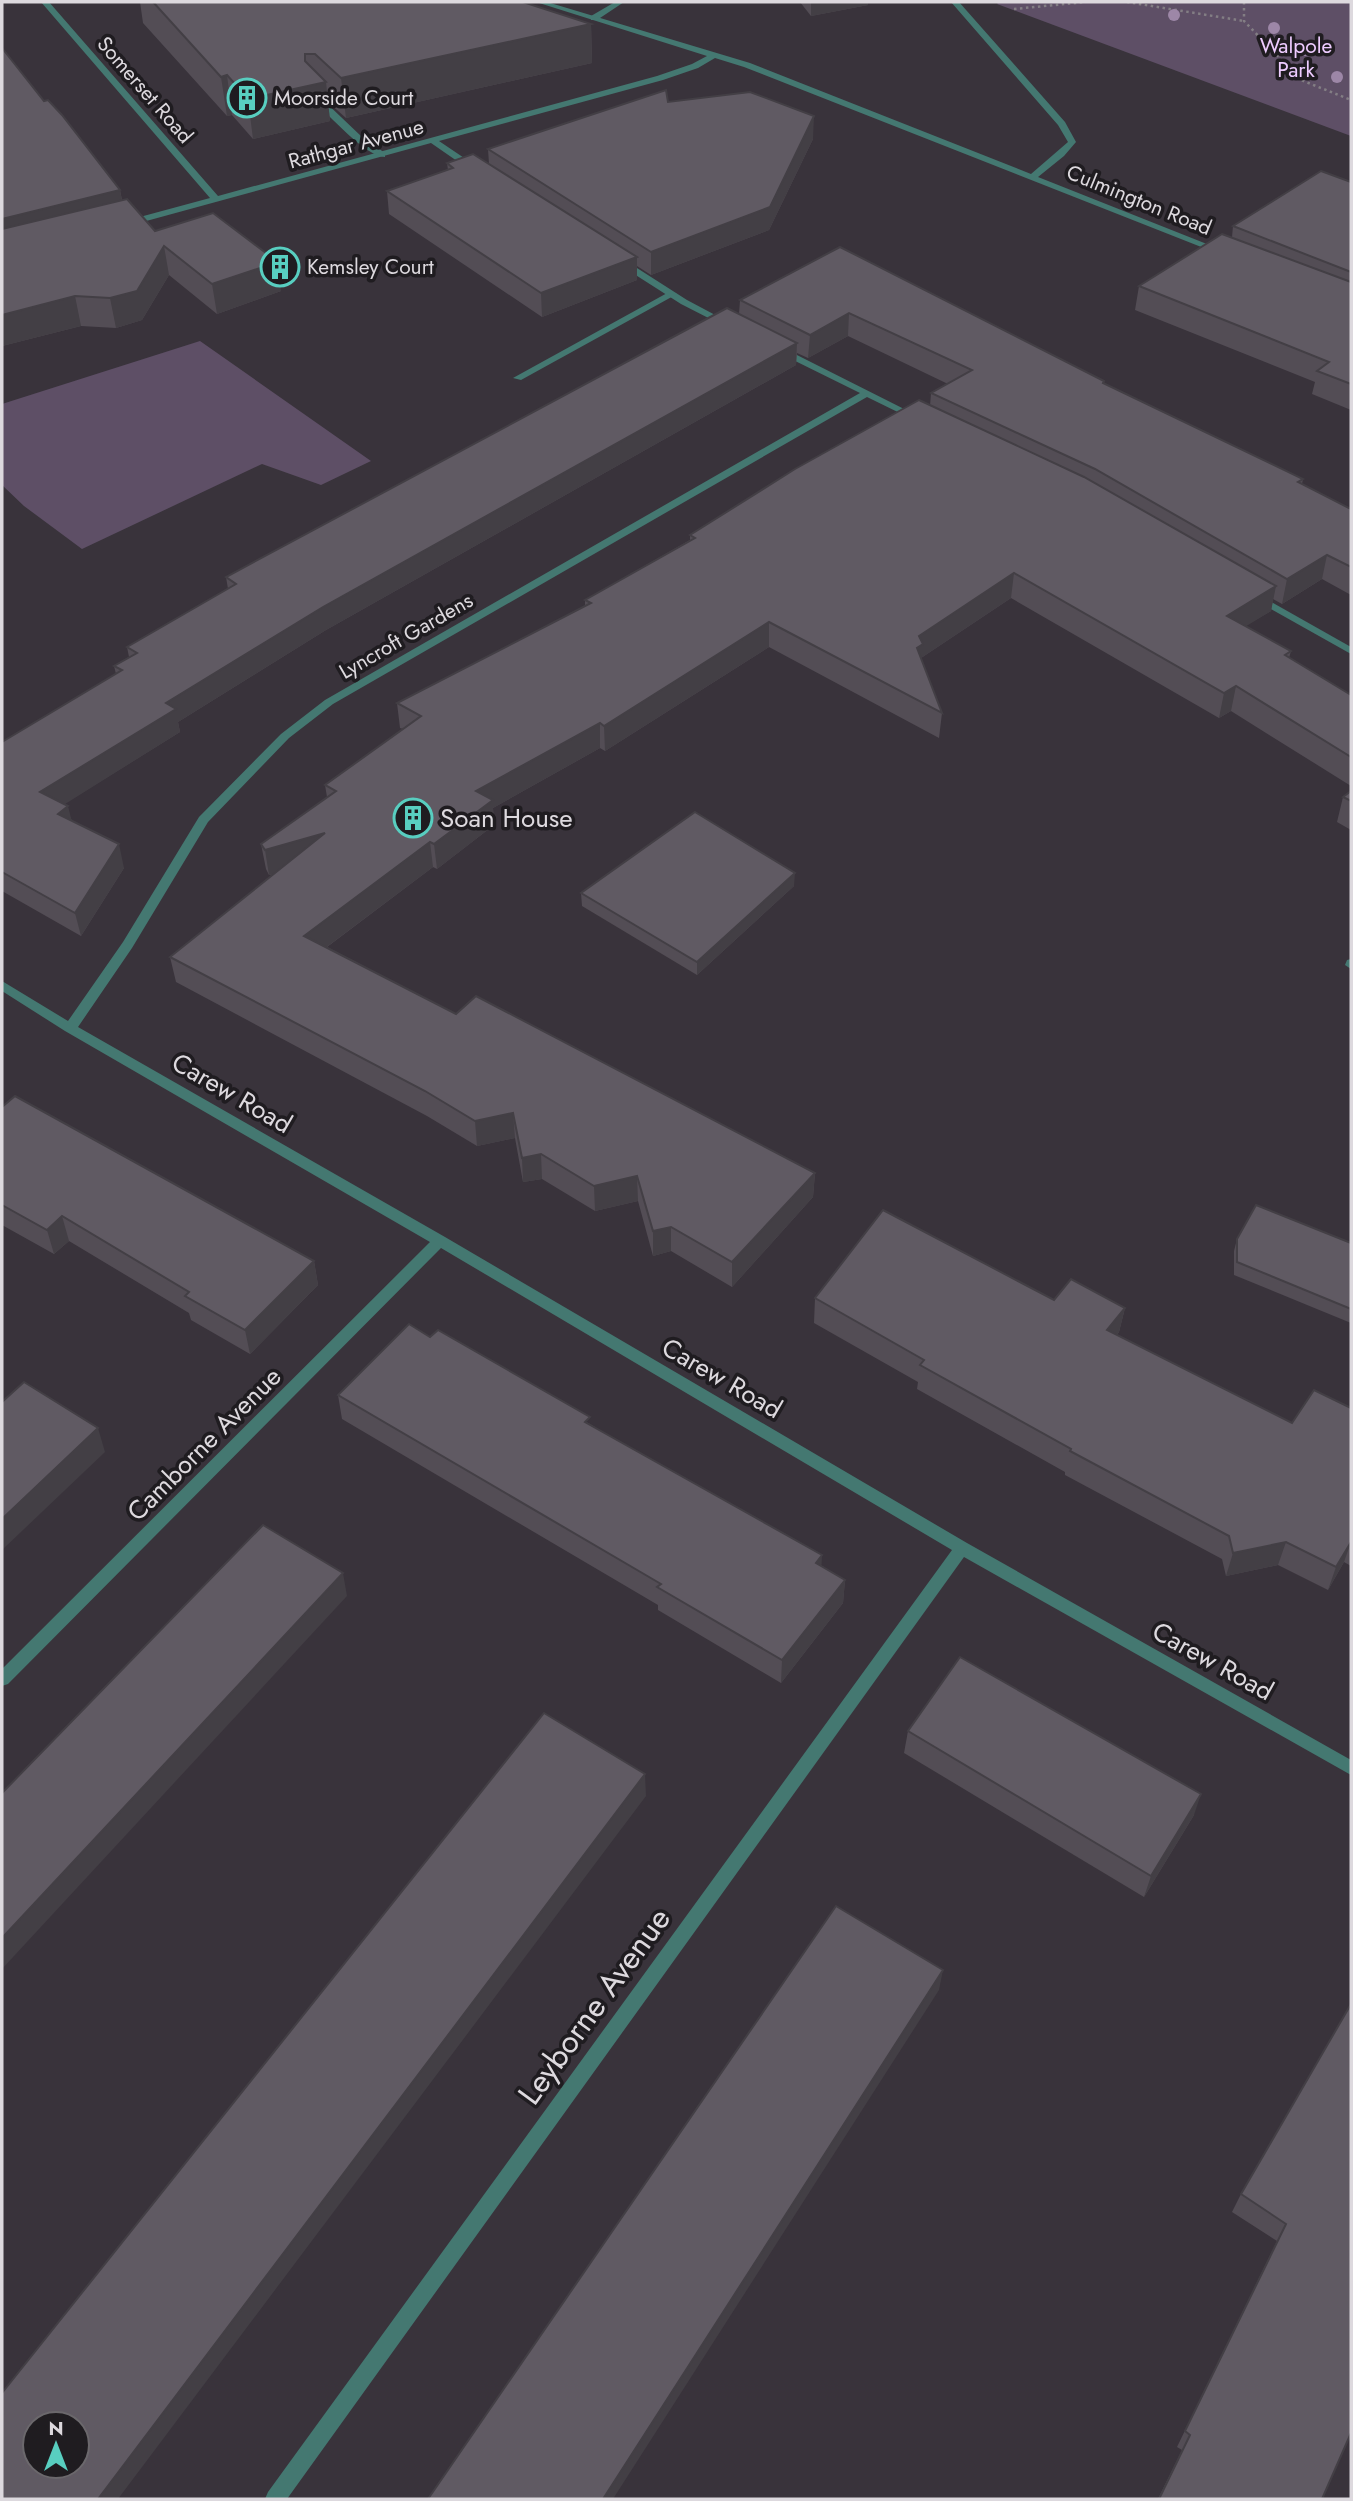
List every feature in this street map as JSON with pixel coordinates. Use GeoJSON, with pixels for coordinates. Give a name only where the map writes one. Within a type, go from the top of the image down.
{"type":"FeatureCollection","features":[{"type":"Feature","properties":{"kind":"street","name":"Somerset Road"},"geometry":{"type":"LineString","coordinates":[[46,2],[218,200]]}},
{"type":"Feature","properties":{"kind":"street","name":"Culmington Road"},"geometry":{"type":"LineString","coordinates":[[540,2],[714,55],[1236,257]]}},
{"type":"Feature","properties":{"kind":"street"},"geometry":{"type":"LineString","coordinates":[[594,18],[620,2]]}},
{"type":"Feature","properties":{"kind":"street","name":"Culmington Road"},"geometry":{"type":"LineString","coordinates":[[955,2],[1062,124],[1072,142],[1061,155],[1032,177]]}},
{"type":"Feature","properties":{"kind":"street","name":"Rathgar Avenue"},"geometry":{"type":"LineString","coordinates":[[113,227],[660,78],[695,66],[714,55]]}},
{"type":"Feature","properties":{"kind":"street"},"geometry":{"type":"LineString","coordinates":[[314,97],[359,139],[382,155]]}},
{"type":"Feature","properties":{"kind":"street"},"geometry":{"type":"LineString","coordinates":[[433,141],[478,172]]}},
{"type":"Feature","properties":{"kind":"street"},"geometry":{"type":"LineString","coordinates":[[610,255],[672,294],[745,333]]}},
{"type":"Feature","properties":{"kind":"street"},"geometry":{"type":"LineString","coordinates":[[518,378],[672,294]]}},
{"type":"Feature","properties":{"kind":"street"},"geometry":{"type":"LineString","coordinates":[[769,345],[927,423]]}},
{"type":"Feature","properties":{"kind":"street","name":"Lyncroft Gardens"},"geometry":{"type":"LineString","coordinates":[[70,1028],[128,945],[202,820],[285,736],[329,702],[866,394]]}},
{"type":"Feature","properties":{"kind":"street"},"geometry":{"type":"LineString","coordinates":[[1251,593],[1351,651]]}},
{"type":"Feature","properties":{"kind":"street","name":"Carew Road"},"geometry":{"type":"LineString","coordinates":[[4,990],[440,1241],[962,1548],[1351,1768]]}},
{"type":"Feature","properties":{"kind":"street","name":"Camborne Avenue"},"geometry":{"type":"LineString","coordinates":[[2,1679],[440,1241]]}},
{"type":"Feature","properties":{"kind":"street","name":"Leyborne Avenue"},"geometry":{"type":"LineString","coordinates":[[275,2499],[962,1548]]}},
{"type":"Feature","properties":{"kind":"path"},"geometry":{"type":"LineString","coordinates":[[966,15],[1086,2]]}},
{"type":"Feature","properties":{"kind":"path"},"geometry":{"type":"LineString","coordinates":[[1127,2],[1244,21],[1301,80],[1351,100]]}},
{"type":"Feature","properties":{"kind":"path"},"geometry":{"type":"LineString","coordinates":[[1244,2],[1244,21]]}},
{"type":"Feature","properties":{"kind":"green space","name":"Walpole Park"},"geometry":{"type":"Polygon","coordinates":[[[1351,2],[1351,136],[997,4],[1351,2]]]}},
{"type":"Feature","properties":{"kind":"green space"},"geometry":{"type":"Polygon","coordinates":[[[200,341],[371,461],[321,485],[262,464],[82,549],[24,506],[2,485],[2,404],[200,341]]]}},
{"type":"Feature","properties":{"kind":"building"},"geometry":{"type":"Polygon","coordinates":[[[153,2],[523,2],[591,24],[341,78],[315,54],[305,54],[305,61],[326,82],[248,99],[227,75],[221,77],[153,2]]]}},
{"type":"Feature","properties":{"kind":"building"},"geometry":{"type":"Polygon","coordinates":[[[2,48],[44,101],[48,100],[62,115],[120,190],[2,219],[2,48]]]}},
{"type":"Feature","properties":{"kind":"building"},"geometry":{"type":"Polygon","coordinates":[[[666,90],[668,102],[750,92],[814,116],[770,207],[651,252],[488,149],[666,90]]]}},
{"type":"Feature","properties":{"kind":"building"},"geometry":{"type":"Polygon","coordinates":[[[473,154],[637,257],[541,293],[387,191],[453,168],[447,163],[473,154]]]}},
{"type":"Feature","properties":{"kind":"building"},"geometry":{"type":"Polygon","coordinates":[[[1321,171],[1351,182],[1351,272],[1233,226],[1321,171]]]}},
{"type":"Feature","properties":{"kind":"building"},"geometry":{"type":"Polygon","coordinates":[[[127,199],[155,231],[213,213],[278,262],[212,284],[164,246],[137,291],[110,298],[75,296],[2,315],[2,229],[127,199]]]}},
{"type":"Feature","properties":{"kind":"building"},"geometry":{"type":"Polygon","coordinates":[[[1222,234],[1351,282],[1351,384],[1317,371],[1329,362],[1139,286],[1222,234]]]}},
{"type":"Feature","properties":{"kind":"building"},"geometry":{"type":"Polygon","coordinates":[[[840,247],[1104,381],[1103,383],[1303,479],[1298,482],[1351,509],[1351,567],[1327,555],[1287,579],[1095,469],[931,393],[972,370],[849,313],[810,335],[740,300],[840,247]]]}},
{"type":"Feature","properties":{"kind":"building"},"geometry":{"type":"Polygon","coordinates":[[[727,308],[797,343],[323,607],[166,703],[176,709],[40,792],[68,806],[58,814],[119,844],[75,913],[2,872],[2,742],[122,670],[114,666],[137,653],[127,647],[236,584],[226,577],[727,308]]]}},
{"type":"Feature","properties":{"kind":"building"},"geometry":{"type":"Polygon","coordinates":[[[919,400],[1084,477],[1276,586],[1227,616],[1291,651],[1285,655],[1351,695],[1351,757],[1236,686],[1224,693],[1014,573],[919,636],[923,644],[917,648],[942,713],[769,622],[604,726],[600,723],[476,791],[493,800],[434,844],[430,842],[304,936],[456,1014],[476,996],[815,1173],[732,1262],[671,1227],[653,1231],[637,1176],[594,1186],[541,1154],[522,1158],[513,1113],[475,1121],[425,1091],[170,957],[325,833],[265,850],[261,844],[336,791],[325,785],[421,716],[397,703],[591,603],[585,600],[695,538],[690,535],[795,469],[919,400]]]}},
{"type":"Feature","properties":{"kind":"building"},"geometry":{"type":"Polygon","coordinates":[[[1351,791],[1351,801],[1343,797],[1351,791]]]}},
{"type":"Feature","properties":{"kind":"building"},"geometry":{"type":"Polygon","coordinates":[[[695,812],[795,873],[697,962],[581,893],[695,812]]]}},
{"type":"Feature","properties":{"kind":"building"},"geometry":{"type":"Polygon","coordinates":[[[15,1096],[314,1261],[245,1330],[185,1296],[189,1292],[62,1216],[47,1230],[2,1205],[2,1107],[15,1096]]]}},
{"type":"Feature","properties":{"kind":"building"},"geometry":{"type":"Polygon","coordinates":[[[1256,1205],[1351,1243],[1351,1309],[1237,1262],[1237,1239],[1256,1205]]]}},
{"type":"Feature","properties":{"kind":"building"},"geometry":{"type":"Polygon","coordinates":[[[883,1210],[1054,1300],[1071,1279],[1125,1308],[1107,1330],[1292,1423],[1314,1390],[1351,1408],[1351,1542],[1336,1567],[1286,1542],[1233,1553],[1229,1536],[1070,1451],[1071,1449],[920,1365],[924,1360],[815,1298],[883,1210]]]}},
{"type":"Feature","properties":{"kind":"building"},"geometry":{"type":"Polygon","coordinates":[[[409,1324],[430,1337],[438,1330],[590,1417],[585,1422],[822,1555],[816,1563],[845,1580],[782,1660],[657,1587],[661,1584],[338,1395],[409,1324]]]}},
{"type":"Feature","properties":{"kind":"building"},"geometry":{"type":"Polygon","coordinates":[[[24,1382],[98,1428],[2,1519],[2,1402],[24,1382]]]}},
{"type":"Feature","properties":{"kind":"building"},"geometry":{"type":"Polygon","coordinates":[[[263,1525],[343,1573],[2,1938],[2,1793],[263,1525]]]}},
{"type":"Feature","properties":{"kind":"building"},"geometry":{"type":"Polygon","coordinates":[[[960,1657],[1201,1794],[1151,1876],[908,1731],[960,1657]]]}},
{"type":"Feature","properties":{"kind":"building"},"geometry":{"type":"Polygon","coordinates":[[[544,1713],[645,1774],[98,2499],[2,2499],[2,2393],[544,1713]]]}},
{"type":"Feature","properties":{"kind":"building"},"geometry":{"type":"Polygon","coordinates":[[[836,1906],[943,1970],[603,2499],[428,2499],[836,1906]]]}},
{"type":"Feature","properties":{"kind":"building"},"geometry":{"type":"Polygon","coordinates":[[[1351,2004],[1351,2433],[1322,2499],[1159,2499],[1190,2435],[1185,2431],[1286,2224],[1241,2194],[1351,2004]]]}},
{"type":"Feature","properties":{"kind":"place","name":"Moorside Court"},"geometry":{"type":"Point","coordinates":[247,98]}},
{"type":"Feature","properties":{"kind":"place","name":"Kemsley Court"},"geometry":{"type":"Point","coordinates":[280,267]}},
{"type":"Feature","properties":{"kind":"place","name":"Soan House"},"geometry":{"type":"Point","coordinates":[413,818]}}]}
